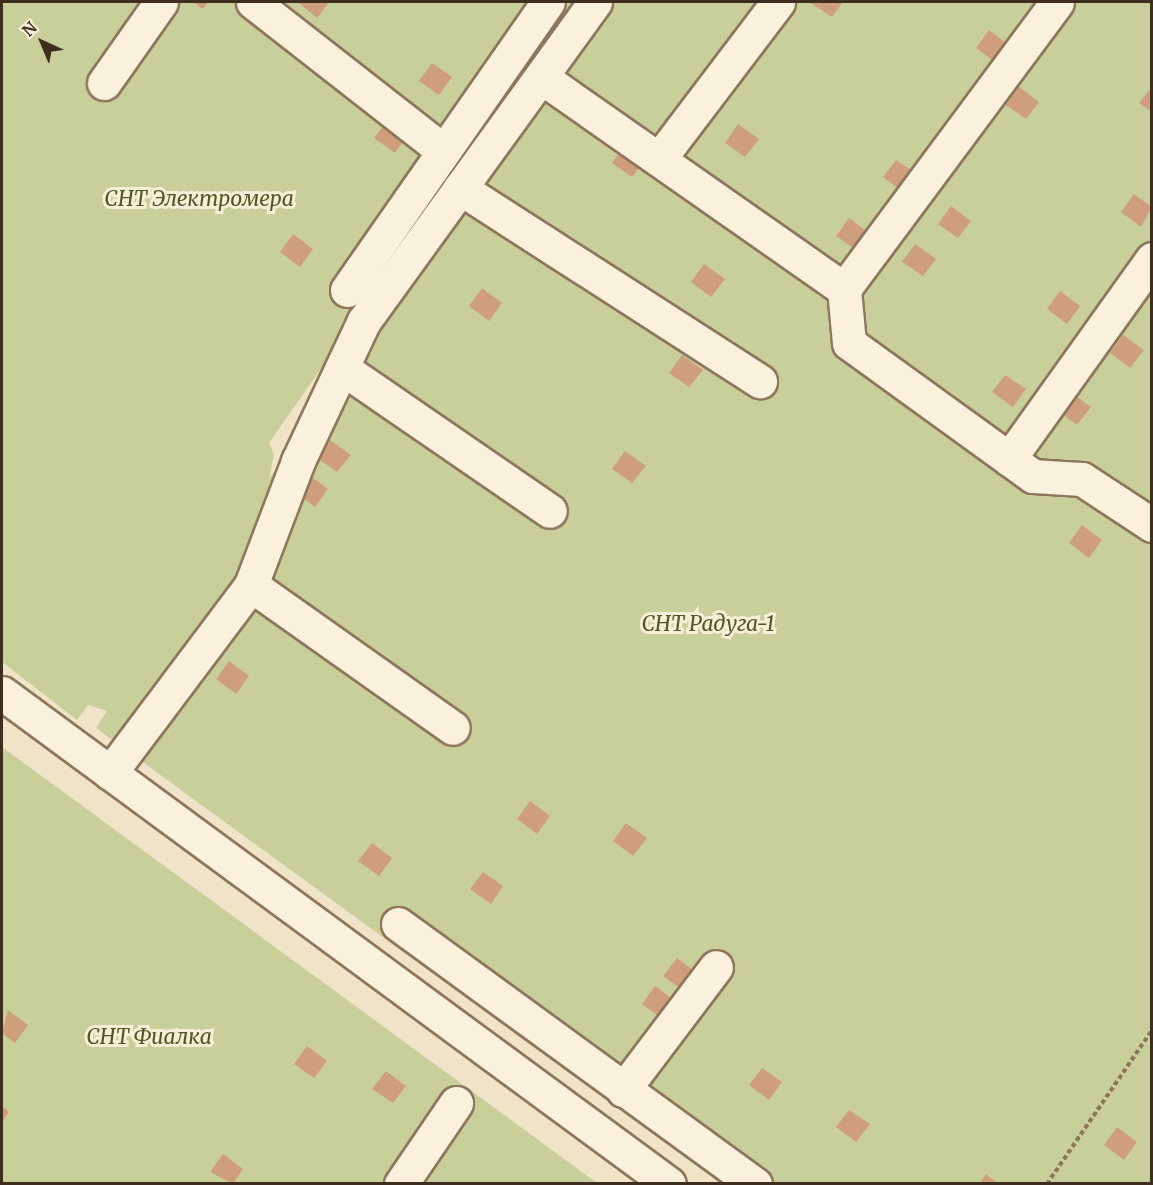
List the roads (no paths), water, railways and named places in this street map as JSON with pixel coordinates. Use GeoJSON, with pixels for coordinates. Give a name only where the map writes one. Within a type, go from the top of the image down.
{"type":"FeatureCollection","features":[{"type":"Feature","properties":{"kind":"street"},"geometry":{"type":"LineString","coordinates":[[104,83],[161,2]]}},
{"type":"Feature","properties":{"kind":"street"},"geometry":{"type":"LineString","coordinates":[[254,2],[444,151]]}},
{"type":"Feature","properties":{"kind":"street"},"geometry":{"type":"LineString","coordinates":[[347,290],[548,2]]}},
{"type":"Feature","properties":{"kind":"street"},"geometry":{"type":"LineString","coordinates":[[110,773],[251,585],[298,461],[364,321],[595,2]]}},
{"type":"Feature","properties":{"kind":"street"},"geometry":{"type":"LineString","coordinates":[[659,159],[778,2]]}},
{"type":"Feature","properties":{"kind":"street"},"geometry":{"type":"LineString","coordinates":[[1057,2],[844,289],[849,343],[1033,476],[1082,479],[1152,525]]}},
{"type":"Feature","properties":{"kind":"street"},"geometry":{"type":"LineString","coordinates":[[541,77],[844,289]]}},
{"type":"Feature","properties":{"kind":"street"},"geometry":{"type":"LineString","coordinates":[[460,188],[760,381]]}},
{"type":"Feature","properties":{"kind":"street"},"geometry":{"type":"LineString","coordinates":[[1009,459],[1152,259]]}},
{"type":"Feature","properties":{"kind":"street"},"geometry":{"type":"LineString","coordinates":[[342,368],[550,511]]}},
{"type":"Feature","properties":{"kind":"street"},"geometry":{"type":"LineString","coordinates":[[251,585],[453,728]]}},
{"type":"Feature","properties":{"kind":"street"},"geometry":{"type":"LineString","coordinates":[[2,693],[669,1184]]}},
{"type":"Feature","properties":{"kind":"street"},"geometry":{"type":"LineString","coordinates":[[398,924],[755,1184]]}},
{"type":"Feature","properties":{"kind":"street"},"geometry":{"type":"LineString","coordinates":[[623,1090],[716,967]]}},
{"type":"Feature","properties":{"kind":"street"},"geometry":{"type":"LineString","coordinates":[[401,1184],[456,1102]]}},
{"type":"Feature","properties":{"kind":"park label","name":"СНТ Электромера"},"geometry":{"type":"Point","coordinates":[199,199]}},
{"type":"Feature","properties":{"kind":"park label","name":"СНТ Радуга-1"},"geometry":{"type":"Point","coordinates":[708,624]}},
{"type":"Feature","properties":{"kind":"park label","name":"СНТ Фиалка"},"geometry":{"type":"Point","coordinates":[149,1037]}}]}
